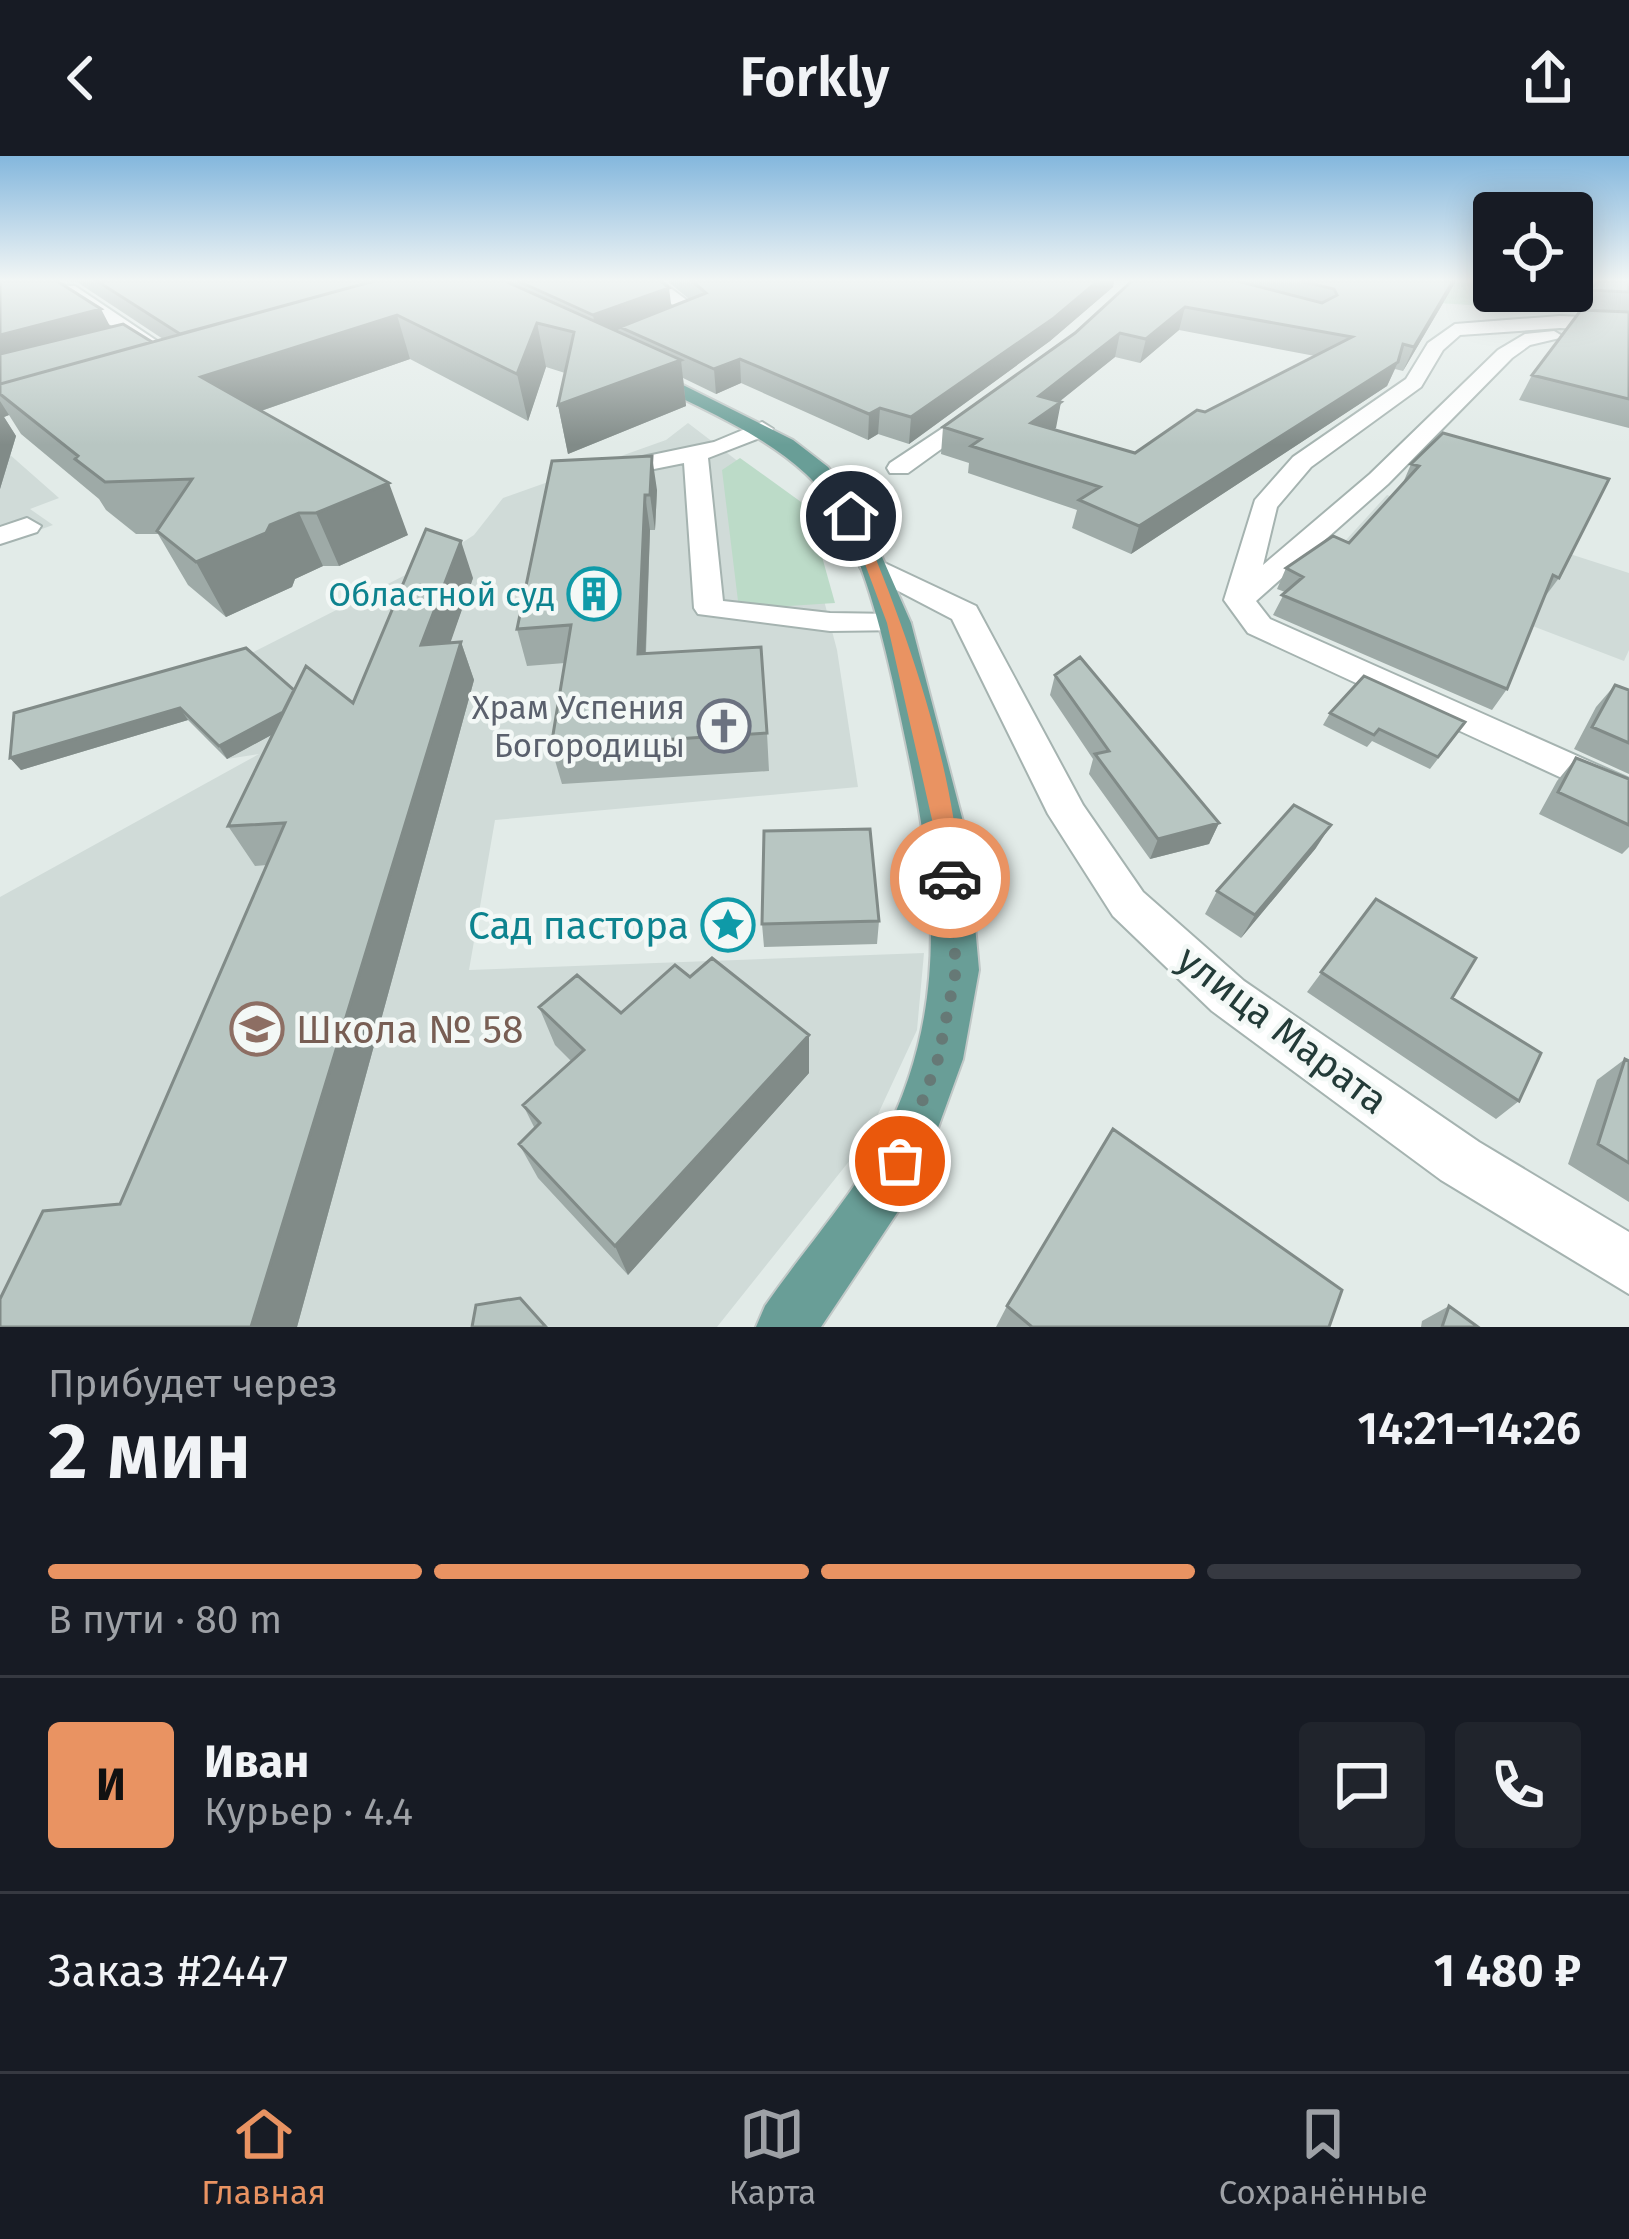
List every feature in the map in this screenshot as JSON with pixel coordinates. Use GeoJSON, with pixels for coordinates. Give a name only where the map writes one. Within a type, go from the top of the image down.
{"type":"FeatureCollection","features":[{"type":"Feature","properties":{"kind":"main road"},"geometry":{"type":"LineString","coordinates":[[618,359],[762,429],[819,472],[851,516],[896,623],[947,837],[956,970],[938,1059],[900,1161],[786,1327]]}},
{"type":"Feature","properties":{"kind":"street"},"geometry":{"type":"LineString","coordinates":[[126,336],[179,363]]}},
{"type":"Feature","properties":{"kind":"street"},"geometry":{"type":"LineString","coordinates":[[1249,613],[1264,506],[1302,462],[1414,383],[1435,347],[1448,336]]}},
{"type":"Feature","properties":{"kind":"street"},"geometry":{"type":"LineString","coordinates":[[1249,613],[1379,479],[1525,340],[1616,336]]}},
{"type":"Feature","properties":{"kind":"street"},"geometry":{"type":"LineString","coordinates":[[899,469],[991,402]]}},
{"type":"Feature","properties":{"kind":"street"},"geometry":{"type":"LineString","coordinates":[[599,473],[721,448],[762,429]]}},
{"type":"Feature","properties":{"kind":"street"},"geometry":{"type":"LineString","coordinates":[[695,452],[709,608],[830,622],[896,623]]}},
{"type":"Feature","properties":{"kind":"street","name":"улица Марата"},"geometry":{"type":"LineString","coordinates":[[874,567],[965,613],[1068,814],[1129,904],[1228,996],[1460,1161],[1629,1265]]}},
{"type":"Feature","properties":{"kind":"street"},"geometry":{"type":"LineString","coordinates":[[1249,613],[1629,794]]}},
{"type":"Feature","properties":{"kind":"shaded area"},"geometry":{"type":"Polygon","coordinates":[[[688,423],[800,509],[837,650],[858,787],[495,820],[469,970],[924,953],[917,1030],[866,1140],[717,1327],[0,1327],[0,897],[259,754],[227,759],[204,736],[221,710],[216,671],[437,559],[474,535],[503,498],[666,440],[688,423]]]}},
{"type":"Feature","properties":{"kind":"shaded area"},"geometry":{"type":"Polygon","coordinates":[[[0,446],[59,498],[30,509],[53,525],[0,544],[0,446]]]}},
{"type":"Feature","properties":{"kind":"shaded area"},"geometry":{"type":"Polygon","coordinates":[[[1387,495],[1629,573],[1629,650],[1624,661],[1336,551],[1387,495]]]}},
{"type":"Feature","properties":{"kind":"green space"},"geometry":{"type":"Polygon","coordinates":[[[740,458],[808,507],[835,603],[773,607],[738,601],[722,470],[740,458]]]}},
{"type":"Feature","properties":{"kind":"building"},"geometry":{"type":"Polygon","coordinates":[[[75,336],[142,336],[152,342],[0,384],[0,354],[75,336]]]}},
{"type":"Feature","properties":{"kind":"building"},"geometry":{"type":"Polygon","coordinates":[[[176,336],[332,336],[201,377],[389,483],[316,513],[299,513],[270,525],[266,533],[196,562],[157,531],[192,479],[105,482],[0,394],[0,384],[176,336]]]}},
{"type":"Feature","properties":{"kind":"building"},"geometry":{"type":"Polygon","coordinates":[[[439,336],[532,336],[517,374],[439,336]]]}},
{"type":"Feature","properties":{"kind":"building"},"geometry":{"type":"Polygon","coordinates":[[[573,336],[627,336],[681,360],[558,405],[573,336]]]}},
{"type":"Feature","properties":{"kind":"building"},"geometry":{"type":"Polygon","coordinates":[[[639,336],[1029,336],[911,417],[880,408],[869,414],[740,359],[714,369],[639,336]]]}},
{"type":"Feature","properties":{"kind":"building"},"geometry":{"type":"Polygon","coordinates":[[[1071,336],[1117,336],[1039,396],[1061,402],[1031,423],[1135,453],[1197,410],[1205,412],[1352,337],[1344,336],[1421,336],[1414,347],[1403,344],[1398,362],[1139,526],[1079,500],[1100,487],[971,446],[981,439],[943,427],[1071,336]]]}},
{"type":"Feature","properties":{"kind":"building"},"geometry":{"type":"Polygon","coordinates":[[[1562,336],[1629,336],[1629,399],[1532,375],[1562,336]]]}},
{"type":"Feature","properties":{"kind":"building"},"geometry":{"type":"Polygon","coordinates":[[[1443,433],[1609,479],[1559,578],[1553,575],[1507,689],[1282,595],[1303,577],[1286,568],[1333,536],[1349,543],[1419,466],[1411,464],[1443,433]]]}},
{"type":"Feature","properties":{"kind":"building"},"geometry":{"type":"Polygon","coordinates":[[[652,456],[650,495],[645,495],[638,654],[761,647],[767,733],[551,747],[571,625],[517,629],[552,461],[652,456]]]}},
{"type":"Feature","properties":{"kind":"building"},"geometry":{"type":"Polygon","coordinates":[[[426,529],[461,541],[421,645],[461,642],[251,1327],[0,1327],[0,1299],[43,1211],[120,1204],[285,823],[228,826],[306,666],[353,703],[426,529]]]}},
{"type":"Feature","properties":{"kind":"building"},"geometry":{"type":"Polygon","coordinates":[[[246,648],[294,690],[283,712],[219,746],[180,708],[10,758],[14,713],[246,648]]]}},
{"type":"Feature","properties":{"kind":"building"},"geometry":{"type":"Polygon","coordinates":[[[1080,657],[1219,823],[1158,839],[1095,754],[1109,751],[1055,675],[1080,657]]]}},
{"type":"Feature","properties":{"kind":"building"},"geometry":{"type":"Polygon","coordinates":[[[1364,676],[1465,722],[1438,757],[1379,729],[1374,735],[1330,713],[1364,676]]]}},
{"type":"Feature","properties":{"kind":"building"},"geometry":{"type":"Polygon","coordinates":[[[1615,685],[1629,690],[1629,743],[1592,727],[1615,685]]]}},
{"type":"Feature","properties":{"kind":"building"},"geometry":{"type":"Polygon","coordinates":[[[1576,758],[1629,779],[1629,825],[1558,792],[1576,758]]]}},
{"type":"Feature","properties":{"kind":"building"},"geometry":{"type":"Polygon","coordinates":[[[1294,805],[1331,825],[1255,915],[1217,891],[1294,805]]]}},
{"type":"Feature","properties":{"kind":"building"},"geometry":{"type":"Polygon","coordinates":[[[870,829],[879,921],[762,924],[764,831],[870,829]]]}},
{"type":"Feature","properties":{"kind":"building"},"geometry":{"type":"Polygon","coordinates":[[[1376,899],[1476,958],[1452,998],[1541,1053],[1519,1101],[1321,972],[1376,899]]]}},
{"type":"Feature","properties":{"kind":"building"},"geometry":{"type":"Polygon","coordinates":[[[712,958],[809,1035],[615,1246],[519,1144],[540,1123],[523,1105],[584,1050],[539,1007],[577,975],[621,1013],[675,965],[690,977],[712,958]]]}},
{"type":"Feature","properties":{"kind":"building"},"geometry":{"type":"Polygon","coordinates":[[[1625,1059],[1629,1061],[1629,1163],[1598,1144],[1625,1059]]]}},
{"type":"Feature","properties":{"kind":"building"},"geometry":{"type":"Polygon","coordinates":[[[1113,1129],[1342,1290],[1329,1327],[1032,1327],[1007,1306],[1113,1129]]]}},
{"type":"Feature","properties":{"kind":"building"},"geometry":{"type":"Polygon","coordinates":[[[520,1298],[546,1327],[472,1327],[476,1305],[520,1298]]]}},
{"type":"Feature","properties":{"kind":"building"},"geometry":{"type":"Polygon","coordinates":[[[1449,1306],[1478,1327],[1442,1327],[1449,1306]]]}},
{"type":"Feature","properties":{"kind":"way so far"},"geometry":{"type":"LineString","coordinates":[[900,1161],[938,1059],[956,970],[950,878]]}},
{"type":"Feature","properties":{"kind":"place","name":"Областной суд"},"geometry":{"type":"Point","coordinates":[594,594]}},
{"type":"Feature","properties":{"kind":"place","name":"Храм Успения Богородицы"},"geometry":{"type":"Point","coordinates":[724,726]}},
{"type":"Feature","properties":{"kind":"place","name":"Сад пастора"},"geometry":{"type":"Point","coordinates":[728,925]}},
{"type":"Feature","properties":{"kind":"place","name":"Школа № 58"},"geometry":{"type":"Point","coordinates":[257,1029]}},
{"type":"Feature","properties":{"kind":"route"},"geometry":{"type":"LineString","coordinates":[[851,516],[896,623],[947,837],[950,878]]}}]}
